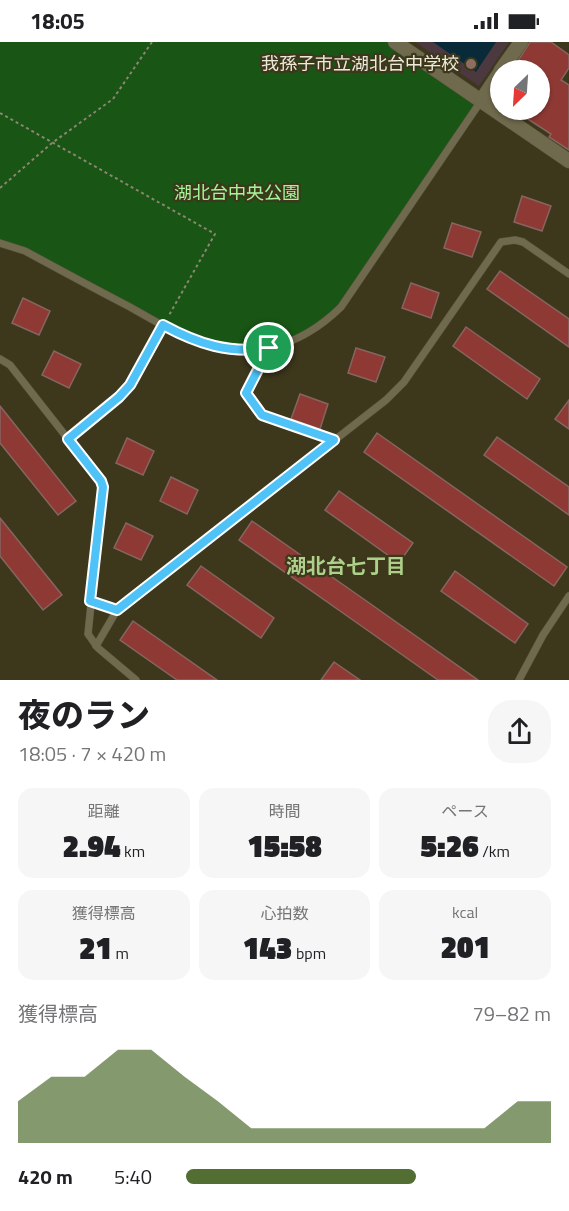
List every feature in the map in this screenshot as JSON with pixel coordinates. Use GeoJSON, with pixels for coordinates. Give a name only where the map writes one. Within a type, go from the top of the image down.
{"type":"FeatureCollection","features":[{"type":"Feature","properties":{"kind":"street"},"geometry":{"type":"LineString","coordinates":[[395,42],[569,161]]}},
{"type":"Feature","properties":{"kind":"street"},"geometry":{"type":"LineString","coordinates":[[509,60],[521,42]]}},
{"type":"Feature","properties":{"kind":"street"},"geometry":{"type":"LineString","coordinates":[[481,101],[490,88]]}},
{"type":"Feature","properties":{"kind":"lane"},"geometry":{"type":"LineString","coordinates":[[0,243],[25,251],[195,341],[234,351],[269,348],[299,339],[315,330],[341,307],[481,101]]}},
{"type":"Feature","properties":{"kind":"lane"},"geometry":{"type":"LineString","coordinates":[[96,646],[117,610],[386,400],[404,382],[501,242],[515,240],[523,242],[569,274]]}},
{"type":"Feature","properties":{"kind":"lane"},"geometry":{"type":"LineString","coordinates":[[68,439],[119,397],[130,385],[163,325]]}},
{"type":"Feature","properties":{"kind":"lane"},"geometry":{"type":"LineString","coordinates":[[0,358],[10,365],[101,481],[103,487],[88,634],[96,646],[136,680]]}},
{"type":"Feature","properties":{"kind":"lane"},"geometry":{"type":"LineString","coordinates":[[262,415],[334,440]]}},
{"type":"Feature","properties":{"kind":"lane"},"geometry":{"type":"LineString","coordinates":[[519,680],[543,635],[569,596]]}},
{"type":"Feature","properties":{"kind":"lane"},"geometry":{"type":"LineString","coordinates":[[90,601],[117,610]]}},
{"type":"Feature","properties":{"kind":"path"},"geometry":{"type":"LineString","coordinates":[[0,188],[52,143],[113,99],[152,42]]}},
{"type":"Feature","properties":{"kind":"path"},"geometry":{"type":"LineString","coordinates":[[0,113],[215,234],[163,325]]}},
{"type":"Feature","properties":{"kind":"path"},"geometry":{"type":"LineString","coordinates":[[262,415],[246,393],[269,348]]}},
{"type":"Feature","properties":{"kind":"shaded area","name":"我孫子市立湖北台中学校"},"geometry":{"type":"Polygon","coordinates":[[[415,42],[509,42],[497,60],[490,60],[490,70],[479,86],[415,42]]]}},
{"type":"Feature","properties":{"kind":"green space","name":"湖北台中央公園"},"geometry":{"type":"Polygon","coordinates":[[[0,42],[395,42],[481,101],[351,294],[315,330],[253,350],[207,345],[25,251],[0,243],[0,42]]]}},
{"type":"Feature","properties":{"kind":"water"},"geometry":{"type":"Polygon","coordinates":[[[433,42],[496,42],[476,72],[433,42]]]}},
{"type":"Feature","properties":{"kind":"building"},"geometry":{"type":"Polygon","coordinates":[[[530,42],[551,42],[569,55],[569,68],[561,80],[569,85],[569,150],[549,137],[551,134],[529,120],[550,120],[550,60],[518,60],[530,42]]]}},
{"type":"Feature","properties":{"kind":"building"},"geometry":{"type":"Polygon","coordinates":[[[522,196],[551,206],[542,231],[514,222],[522,196]]]}},
{"type":"Feature","properties":{"kind":"building"},"geometry":{"type":"Polygon","coordinates":[[[452,223],[481,232],[472,257],[444,248],[452,223]]]}},
{"type":"Feature","properties":{"kind":"building"},"geometry":{"type":"Polygon","coordinates":[[[500,271],[569,319],[569,347],[487,289],[500,271]]]}},
{"type":"Feature","properties":{"kind":"building"},"geometry":{"type":"Polygon","coordinates":[[[411,283],[439,293],[431,318],[402,308],[411,283]]]}},
{"type":"Feature","properties":{"kind":"building"},"geometry":{"type":"Polygon","coordinates":[[[23,298],[50,311],[39,335],[12,323],[23,298]]]}},
{"type":"Feature","properties":{"kind":"building"},"geometry":{"type":"Polygon","coordinates":[[[466,327],[540,379],[527,399],[453,346],[466,327]]]}},
{"type":"Feature","properties":{"kind":"building"},"geometry":{"type":"Polygon","coordinates":[[[356,348],[385,357],[376,382],[348,373],[356,348]]]}},
{"type":"Feature","properties":{"kind":"building"},"geometry":{"type":"Polygon","coordinates":[[[54,351],[81,364],[69,388],[42,375],[54,351]]]}},
{"type":"Feature","properties":{"kind":"building"},"geometry":{"type":"Polygon","coordinates":[[[300,394],[328,404],[320,429],[291,419],[300,394]]]}},
{"type":"Feature","properties":{"kind":"building"},"geometry":{"type":"Polygon","coordinates":[[[569,400],[569,429],[555,419],[569,400]]]}},
{"type":"Feature","properties":{"kind":"building"},"geometry":{"type":"Polygon","coordinates":[[[0,406],[76,501],[58,515],[0,443],[0,406]]]}},
{"type":"Feature","properties":{"kind":"building"},"geometry":{"type":"Polygon","coordinates":[[[377,433],[567,567],[554,586],[364,452],[377,433]]]}},
{"type":"Feature","properties":{"kind":"building"},"geometry":{"type":"Polygon","coordinates":[[[497,437],[569,487],[569,515],[484,455],[497,437]]]}},
{"type":"Feature","properties":{"kind":"building"},"geometry":{"type":"Polygon","coordinates":[[[127,438],[154,451],[143,475],[116,463],[127,438]]]}},
{"type":"Feature","properties":{"kind":"building"},"geometry":{"type":"Polygon","coordinates":[[[171,477],[198,490],[187,514],[160,501],[171,477]]]}},
{"type":"Feature","properties":{"kind":"building"},"geometry":{"type":"Polygon","coordinates":[[[339,491],[413,543],[399,563],[325,510],[339,491]]]}},
{"type":"Feature","properties":{"kind":"building"},"geometry":{"type":"Polygon","coordinates":[[[0,518],[62,595],[43,610],[0,556],[0,518]]]}},
{"type":"Feature","properties":{"kind":"building"},"geometry":{"type":"Polygon","coordinates":[[[252,521],[478,680],[438,680],[239,540],[252,521]]]}},
{"type":"Feature","properties":{"kind":"building"},"geometry":{"type":"Polygon","coordinates":[[[126,523],[153,536],[141,560],[114,548],[126,523]]]}},
{"type":"Feature","properties":{"kind":"building"},"geometry":{"type":"Polygon","coordinates":[[[201,566],[274,618],[261,638],[187,585],[201,566]]]}},
{"type":"Feature","properties":{"kind":"building"},"geometry":{"type":"Polygon","coordinates":[[[455,571],[528,624],[515,643],[441,591],[455,571]]]}},
{"type":"Feature","properties":{"kind":"building"},"geometry":{"type":"Polygon","coordinates":[[[133,621],[217,680],[177,680],[120,640],[133,621]]]}},
{"type":"Feature","properties":{"kind":"building"},"geometry":{"type":"Polygon","coordinates":[[[334,662],[360,680],[321,680],[334,662]]]}},
{"type":"Feature","properties":{"kind":"place","name":"我孫子市立湖北台中学校"},"geometry":{"type":"Point","coordinates":[471,64]}},
{"type":"Feature","properties":{"kind":"district","name":"湖北台七丁目"},"geometry":{"type":"Point","coordinates":[346,566]}},
{"type":"Feature","properties":{"kind":"route"},"geometry":{"type":"LineString","coordinates":[[163,325],[195,341],[220,348],[234,351],[269,348],[246,393],[262,415],[334,440],[117,610],[90,601],[103,487],[101,481],[68,439],[119,397],[130,385],[163,325]]}}]}
